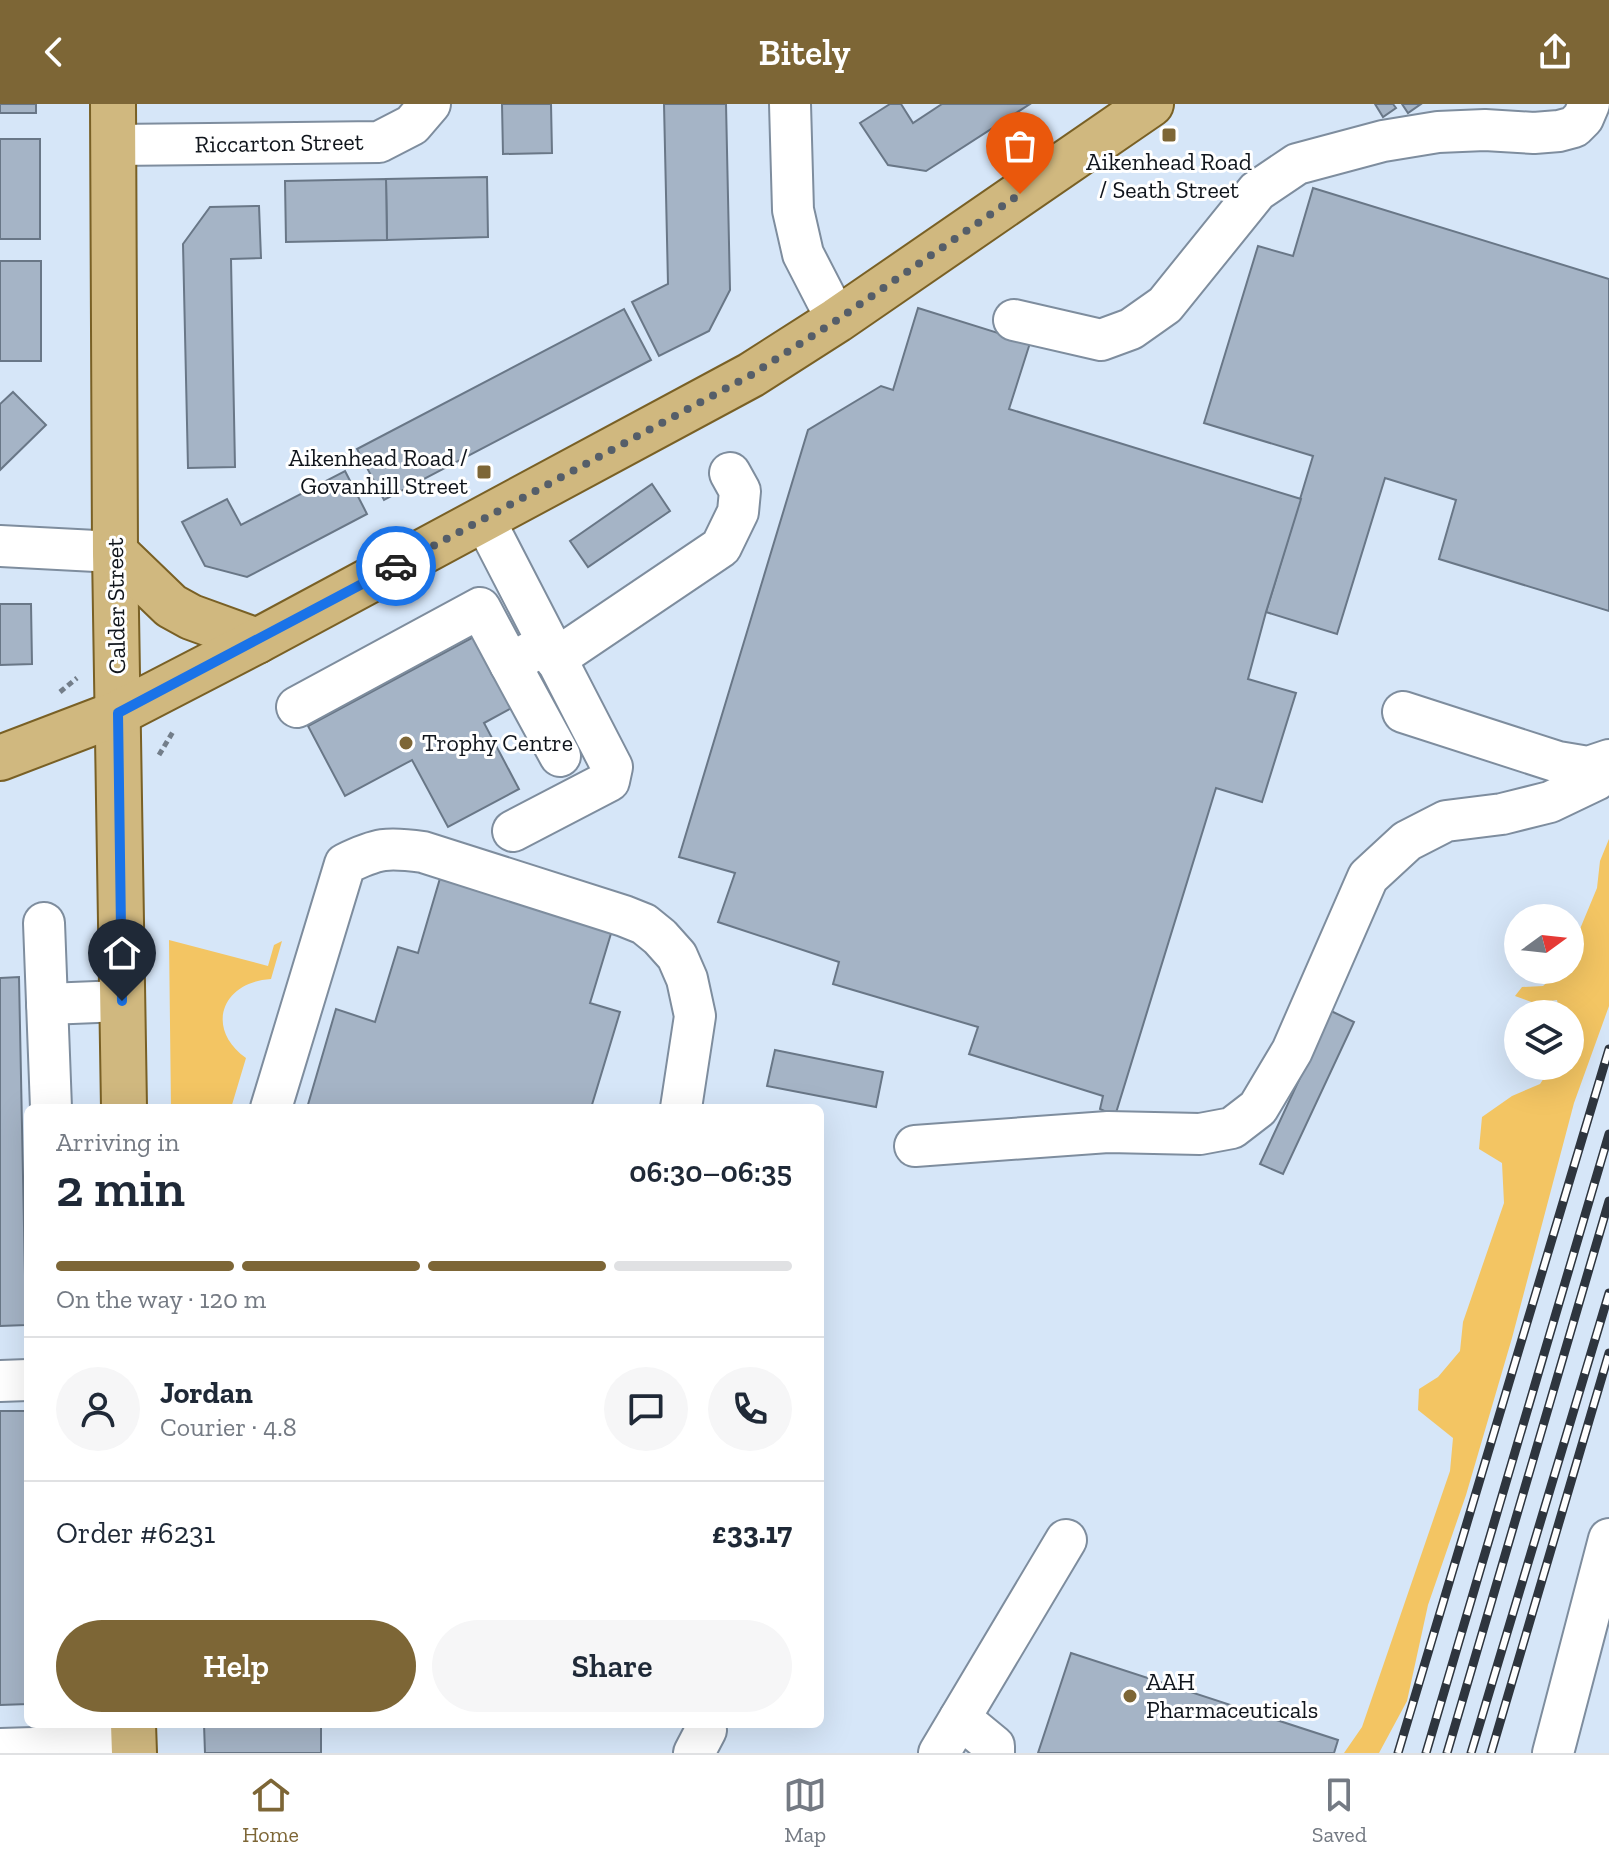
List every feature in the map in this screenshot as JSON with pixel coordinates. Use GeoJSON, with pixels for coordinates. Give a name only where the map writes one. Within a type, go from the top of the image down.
{"type":"FeatureCollection","features":[{"type":"Feature","properties":{"kind":"main road"},"geometry":{"type":"LineString","coordinates":[[0,758],[118,713],[751,375],[837,320],[1151,104]]}},
{"type":"Feature","properties":{"kind":"main road","name":"Calder Street"},"geometry":{"type":"LineString","coordinates":[[114,125],[115,552],[124,1104]]}},
{"type":"Feature","properties":{"kind":"main road"},"geometry":{"type":"LineString","coordinates":[[115,552],[171,606],[191,617],[257,641]]}},
{"type":"Feature","properties":{"kind":"street","name":"Riccarton Street"},"geometry":{"type":"LineString","coordinates":[[114,125],[379,142],[412,125],[430,104]]}},
{"type":"Feature","properties":{"kind":"street"},"geometry":{"type":"LineString","coordinates":[[790,104],[793,210],[803,254],[837,320]]}},
{"type":"Feature","properties":{"kind":"street"},"geometry":{"type":"LineString","coordinates":[[1014,320],[1101,340],[1131,329],[1165,305],[1257,191],[1297,164],[1383,141],[1438,132],[1559,131],[1574,127],[1583,118],[1589,104]]}},
{"type":"Feature","properties":{"kind":"street"},"geometry":{"type":"LineString","coordinates":[[510,664],[551,651],[721,547],[738,512],[740,491],[730,473]]}},
{"type":"Feature","properties":{"kind":"street"},"geometry":{"type":"LineString","coordinates":[[484,519],[612,767],[609,781],[513,831]]}},
{"type":"Feature","properties":{"kind":"street"},"geometry":{"type":"LineString","coordinates":[[0,546],[115,552]]}},
{"type":"Feature","properties":{"kind":"street"},"geometry":{"type":"LineString","coordinates":[[297,707],[480,608],[560,756]]}},
{"type":"Feature","properties":{"kind":"street"},"geometry":{"type":"LineString","coordinates":[[1403,712],[1558,762],[1588,767],[1609,760]]}},
{"type":"Feature","properties":{"kind":"street"},"geometry":{"type":"LineString","coordinates":[[915,1146],[1108,1132],[1200,1134],[1232,1128],[1258,1108],[1292,1051],[1368,877],[1407,841],[1446,821],[1502,814],[1550,802],[1596,780],[1609,766]]}},
{"type":"Feature","properties":{"kind":"street"},"geometry":{"type":"LineString","coordinates":[[272,1104],[345,864],[373,851],[399,849],[423,852],[624,916],[644,924],[660,937],[677,956],[687,979],[695,1016],[682,1104]]}},
{"type":"Feature","properties":{"kind":"street"},"geometry":{"type":"LineString","coordinates":[[44,923],[51,1104]]}},
{"type":"Feature","properties":{"kind":"street"},"geometry":{"type":"LineString","coordinates":[[47,1004],[122,1001]]}},
{"type":"Feature","properties":{"kind":"street"},"geometry":{"type":"LineString","coordinates":[[0,1381],[24,1380]]}},
{"type":"Feature","properties":{"kind":"street"},"geometry":{"type":"LineString","coordinates":[[1553,1753],[1609,1539]]}},
{"type":"Feature","properties":{"kind":"street"},"geometry":{"type":"LineString","coordinates":[[939,1753],[1066,1540]]}},
{"type":"Feature","properties":{"kind":"street"},"geometry":{"type":"LineString","coordinates":[[960,1718],[994,1746],[994,1753]]}},
{"type":"Feature","properties":{"kind":"street"},"geometry":{"type":"LineString","coordinates":[[0,1749],[134,1741]]}},
{"type":"Feature","properties":{"kind":"shaded area"},"geometry":{"type":"Polygon","coordinates":[[[1609,839],[1609,1006],[1584,1075],[1584,1000],[1526,1000],[1515,996],[1522,987],[1584,984],[1584,919],[1597,888],[1600,861],[1609,839]]]}},
{"type":"Feature","properties":{"kind":"shaded area"},"geometry":{"type":"Polygon","coordinates":[[[169,940],[268,966],[274,945],[282,941],[271,979],[240,989],[224,1009],[226,1034],[246,1058],[232,1104],[171,1104],[169,940]]]}},
{"type":"Feature","properties":{"kind":"shaded area"},"geometry":{"type":"Polygon","coordinates":[[[1543,1080],[1582,1080],[1466,1495],[1428,1605],[1407,1701],[1379,1753],[1344,1753],[1362,1727],[1450,1471],[1453,1438],[1418,1410],[1419,1389],[1438,1377],[1460,1351],[1463,1322],[1504,1203],[1502,1163],[1479,1149],[1482,1117],[1512,1096],[1543,1080]]]}},
{"type":"Feature","properties":{"kind":"building"},"geometry":{"type":"Polygon","coordinates":[[[0,104],[36,104],[36,113],[0,113],[0,104]]]}},
{"type":"Feature","properties":{"kind":"building"},"geometry":{"type":"Polygon","coordinates":[[[502,104],[551,104],[552,153],[503,154],[502,104]]]}},
{"type":"Feature","properties":{"kind":"building"},"geometry":{"type":"Polygon","coordinates":[[[664,104],[726,104],[730,290],[709,331],[659,356],[632,302],[668,284],[664,104]]]}},
{"type":"Feature","properties":{"kind":"building"},"geometry":{"type":"Polygon","coordinates":[[[890,104],[901,104],[913,123],[942,104],[1030,104],[926,171],[888,165],[860,123],[890,104]]]}},
{"type":"Feature","properties":{"kind":"building"},"geometry":{"type":"Polygon","coordinates":[[[1375,104],[1393,104],[1396,108],[1383,117],[1375,104]]]}},
{"type":"Feature","properties":{"kind":"building"},"geometry":{"type":"Polygon","coordinates":[[[1402,104],[1421,104],[1408,113],[1402,104]]]}},
{"type":"Feature","properties":{"kind":"building"},"geometry":{"type":"Polygon","coordinates":[[[0,139],[40,139],[40,239],[0,239],[0,139]]]}},
{"type":"Feature","properties":{"kind":"building"},"geometry":{"type":"Polygon","coordinates":[[[487,177],[488,237],[387,240],[386,179],[487,177]]]}},
{"type":"Feature","properties":{"kind":"building"},"geometry":{"type":"Polygon","coordinates":[[[386,179],[387,240],[286,242],[285,181],[386,179]]]}},
{"type":"Feature","properties":{"kind":"building"},"geometry":{"type":"Polygon","coordinates":[[[1313,188],[1609,279],[1609,611],[1439,559],[1456,500],[1385,478],[1337,634],[1266,612],[1313,456],[1204,423],[1258,246],[1293,256],[1313,188]]]}},
{"type":"Feature","properties":{"kind":"building"},"geometry":{"type":"Polygon","coordinates":[[[259,206],[261,258],[231,259],[235,467],[188,468],[183,244],[210,207],[259,206]]]}},
{"type":"Feature","properties":{"kind":"building"},"geometry":{"type":"Polygon","coordinates":[[[0,261],[41,261],[41,361],[0,361],[0,261]]]}},
{"type":"Feature","properties":{"kind":"building"},"geometry":{"type":"Polygon","coordinates":[[[918,308],[1030,343],[1009,409],[1301,499],[1248,679],[1296,693],[1262,802],[1216,788],[1115,1116],[1100,1109],[1103,1096],[969,1054],[978,1027],[833,984],[839,962],[718,922],[735,873],[679,857],[808,430],[881,386],[893,390],[918,308]]]}},
{"type":"Feature","properties":{"kind":"building"},"geometry":{"type":"Polygon","coordinates":[[[624,309],[651,360],[384,500],[357,449],[624,309]]]}},
{"type":"Feature","properties":{"kind":"building"},"geometry":{"type":"Polygon","coordinates":[[[13,392],[46,425],[0,470],[0,404],[13,392]]]}},
{"type":"Feature","properties":{"kind":"building"},"geometry":{"type":"Polygon","coordinates":[[[345,471],[367,514],[247,577],[205,566],[182,522],[227,499],[241,525],[345,471]]]}},
{"type":"Feature","properties":{"kind":"building"},"geometry":{"type":"Polygon","coordinates":[[[652,484],[670,511],[588,567],[570,541],[652,484]]]}},
{"type":"Feature","properties":{"kind":"building"},"geometry":{"type":"Polygon","coordinates":[[[0,604],[31,604],[32,664],[0,665],[0,604]]]}},
{"type":"Feature","properties":{"kind":"building","name":"Trophy Centre"},"geometry":{"type":"Polygon","coordinates":[[[479,634],[517,705],[484,723],[519,789],[448,827],[412,760],[345,796],[308,726],[479,634]]]}},
{"type":"Feature","properties":{"kind":"building"},"geometry":{"type":"Polygon","coordinates":[[[441,875],[613,927],[590,1003],[620,1012],[592,1104],[308,1104],[336,1009],[375,1022],[398,947],[418,953],[441,875]]]}},
{"type":"Feature","properties":{"kind":"building"},"geometry":{"type":"Polygon","coordinates":[[[19,977],[24,1325],[0,1326],[0,978],[19,977]]]}},
{"type":"Feature","properties":{"kind":"building"},"geometry":{"type":"Polygon","coordinates":[[[1331,1011],[1354,1022],[1283,1174],[1260,1164],[1331,1011]]]}},
{"type":"Feature","properties":{"kind":"building"},"geometry":{"type":"Polygon","coordinates":[[[775,1050],[883,1072],[876,1107],[767,1086],[775,1050]]]}},
{"type":"Feature","properties":{"kind":"building"},"geometry":{"type":"Polygon","coordinates":[[[0,1411],[24,1411],[24,1704],[0,1705],[0,1411]]]}},
{"type":"Feature","properties":{"kind":"building","name":"AAH Pharmaceuticals"},"geometry":{"type":"Polygon","coordinates":[[[1071,1653],[1338,1740],[1334,1753],[1038,1753],[1071,1653]]]}},
{"type":"Feature","properties":{"kind":"building"},"geometry":{"type":"Polygon","coordinates":[[[204,1728],[321,1728],[321,1753],[205,1753],[204,1728]]]}},
{"type":"Feature","properties":{"kind":"railway"},"geometry":{"type":"LineString","coordinates":[[1398,1753],[1609,1049]]}},
{"type":"Feature","properties":{"kind":"railway"},"geometry":{"type":"LineString","coordinates":[[1426,1753],[1609,1134]]}},
{"type":"Feature","properties":{"kind":"railway"},"geometry":{"type":"LineString","coordinates":[[1447,1753],[1609,1201]]}},
{"type":"Feature","properties":{"kind":"railway"},"geometry":{"type":"LineString","coordinates":[[1471,1753],[1609,1293]]}},
{"type":"Feature","properties":{"kind":"railway"},"geometry":{"type":"LineString","coordinates":[[1491,1753],[1609,1353]]}},
{"type":"Feature","properties":{"kind":"way so far"},"geometry":{"type":"LineString","coordinates":[[396,566],[751,375],[1020,194]]}},
{"type":"Feature","properties":{"kind":"place","name":"Aikenhead Road / Seath Street"},"geometry":{"type":"Point","coordinates":[1169,135]}},
{"type":"Feature","properties":{"kind":"place","name":"Aikenhead Road / Govanhill Street"},"geometry":{"type":"Point","coordinates":[484,472]}},
{"type":"Feature","properties":{"kind":"place","name":"Trophy Centre"},"geometry":{"type":"Point","coordinates":[406,743]}},
{"type":"Feature","properties":{"kind":"place","name":"AAH Pharmaceuticals"},"geometry":{"type":"Point","coordinates":[1130,1696]}},
{"type":"Feature","properties":{"kind":"route"},"geometry":{"type":"LineString","coordinates":[[122,1001],[118,713],[396,566]]}}]}
